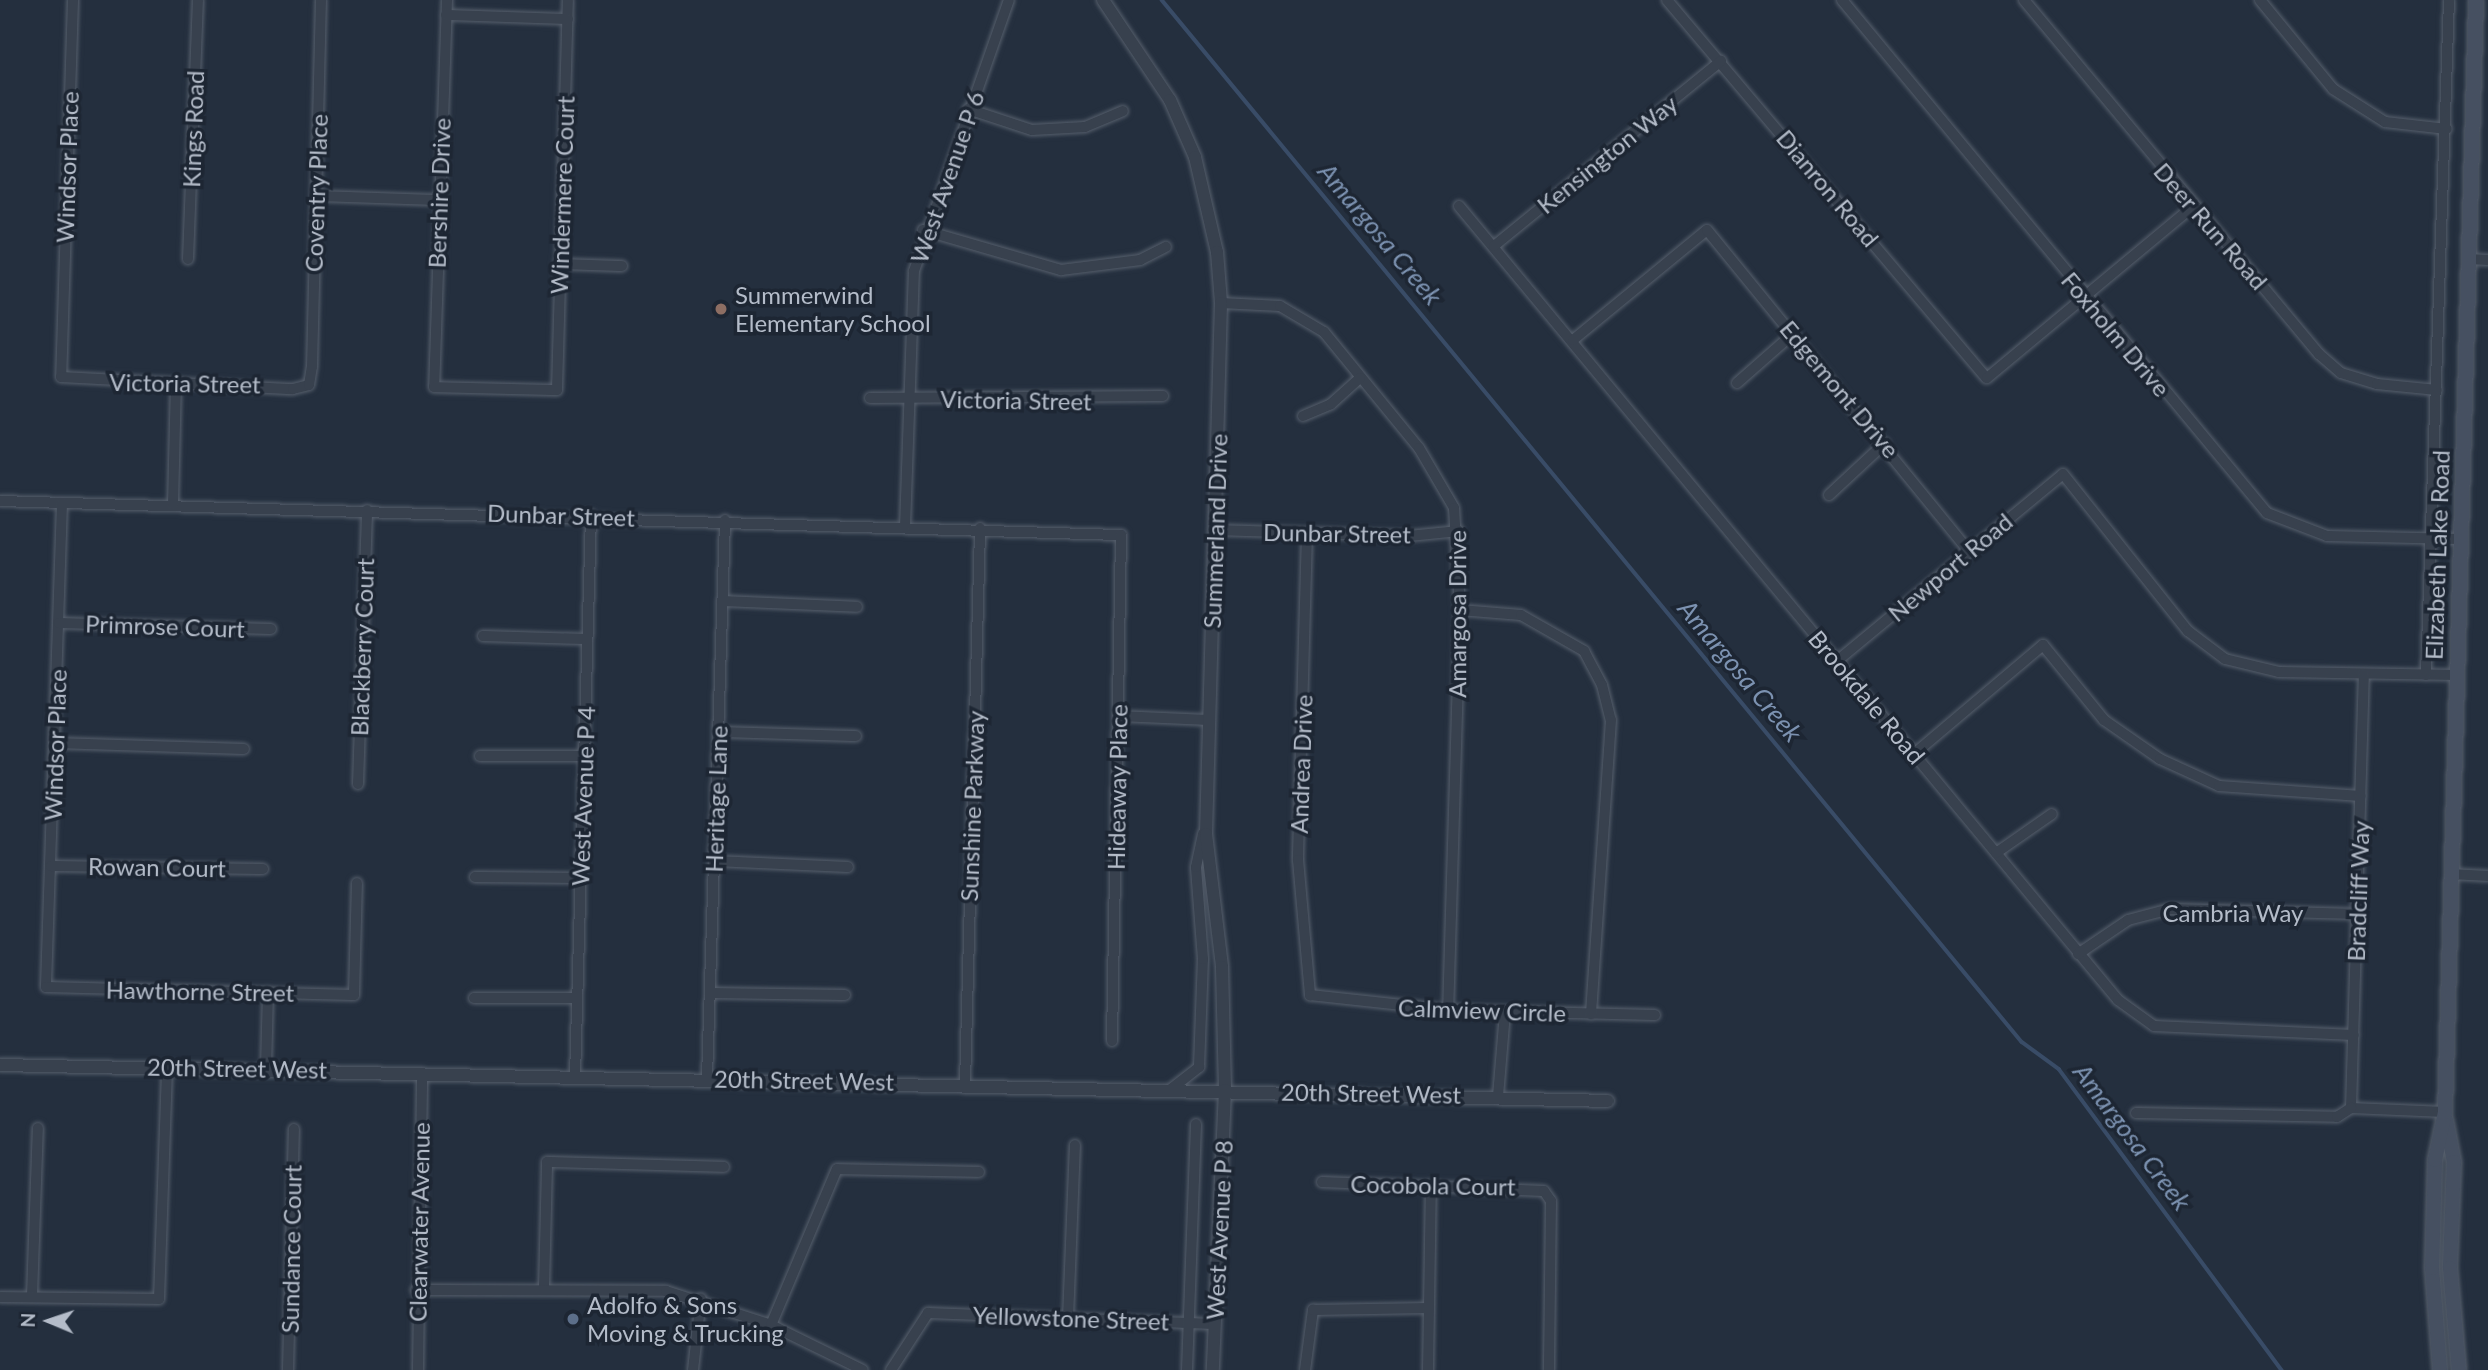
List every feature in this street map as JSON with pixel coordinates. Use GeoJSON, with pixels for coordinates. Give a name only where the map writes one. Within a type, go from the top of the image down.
{"type":"FeatureCollection","features":[{"type":"Feature","properties":{"kind":"main road","name":"Elizabeth Lake Road"},"geometry":{"type":"LineString","coordinates":[[2440,1370],[2432,1268],[2435,1160],[2445,1112],[2476,0]]}},
{"type":"Feature","properties":{"kind":"main road","name":"Elizabeth Lake Road"},"geometry":{"type":"LineString","coordinates":[[2445,1112],[2454,1162],[2450,1268],[2459,1370]]}},
{"type":"Feature","properties":{"kind":"street","name":"Windsor Place"},"geometry":{"type":"LineString","coordinates":[[61,377],[73,0]]}},
{"type":"Feature","properties":{"kind":"street","name":"Kings Road"},"geometry":{"type":"LineString","coordinates":[[188,259],[198,0]]}},
{"type":"Feature","properties":{"kind":"street","name":"Coventry Place"},"geometry":{"type":"LineString","coordinates":[[309,385],[321,0]]}},
{"type":"Feature","properties":{"kind":"street","name":"Bershire Drive"},"geometry":{"type":"LineString","coordinates":[[447,0],[438,201],[434,387],[557,390]]}},
{"type":"Feature","properties":{"kind":"street","name":"Windermere Court"},"geometry":{"type":"LineString","coordinates":[[557,390],[568,0]]}},
{"type":"Feature","properties":{"kind":"street","name":"West Avenue P 6"},"geometry":{"type":"LineString","coordinates":[[905,527],[914,271],[923,230],[1009,0]]}},
{"type":"Feature","properties":{"kind":"street","name":"Summerland Drive"},"geometry":{"type":"LineString","coordinates":[[1103,0],[1151,63],[1195,157],[1208,202],[1221,303],[1207,820],[1222,967],[1225,1090]]}},
{"type":"Feature","properties":{"kind":"street"},"geometry":{"type":"LineString","coordinates":[[1670,4],[1683,0]]}},
{"type":"Feature","properties":{"kind":"street","name":"Foxholm Drive"},"geometry":{"type":"LineString","coordinates":[[1842,0],[2085,299],[2267,513],[2327,536],[2460,539]]}},
{"type":"Feature","properties":{"kind":"street","name":"Deer Run Road"},"geometry":{"type":"LineString","coordinates":[[2024,0],[2192,207],[2341,373],[2377,384],[2437,390]]}},
{"type":"Feature","properties":{"kind":"street"},"geometry":{"type":"LineString","coordinates":[[2260,0],[2333,89],[2385,122],[2447,129]]}},
{"type":"Feature","properties":{"kind":"street"},"geometry":{"type":"LineString","coordinates":[[2426,675],[2447,129],[2449,0]]}},
{"type":"Feature","properties":{"kind":"street","name":"Dianron Road"},"geometry":{"type":"LineString","coordinates":[[1670,4],[1987,378],[2085,299]]}},
{"type":"Feature","properties":{"kind":"street"},"geometry":{"type":"LineString","coordinates":[[446,15],[568,19]]}},
{"type":"Feature","properties":{"kind":"street","name":"Kensington Way"},"geometry":{"type":"LineString","coordinates":[[1494,246],[1721,61]]}},
{"type":"Feature","properties":{"kind":"street"},"geometry":{"type":"LineString","coordinates":[[968,109],[1032,130],[1084,127],[1123,111]]}},
{"type":"Feature","properties":{"kind":"street"},"geometry":{"type":"LineString","coordinates":[[316,196],[438,201]]}},
{"type":"Feature","properties":{"kind":"street","name":"Brookdale Road"},"geometry":{"type":"LineString","coordinates":[[1459,206],[1573,340],[2118,1000],[2154,1026],[2354,1035]]}},
{"type":"Feature","properties":{"kind":"street"},"geometry":{"type":"LineString","coordinates":[[2085,299],[2192,207]]}},
{"type":"Feature","properties":{"kind":"street"},"geometry":{"type":"LineString","coordinates":[[923,230],[1061,270],[1140,260],[1166,247]]}},
{"type":"Feature","properties":{"kind":"street","name":"Edgemont Drive"},"geometry":{"type":"LineString","coordinates":[[1573,340],[1707,230],[1885,443],[1969,551]]}},
{"type":"Feature","properties":{"kind":"street"},"geometry":{"type":"LineString","coordinates":[[2468,259],[2488,260]]}},
{"type":"Feature","properties":{"kind":"street"},"geometry":{"type":"LineString","coordinates":[[559,264],[622,266]]}},
{"type":"Feature","properties":{"kind":"street","name":"Amargosa Drive"},"geometry":{"type":"LineString","coordinates":[[1221,303],[1254,302],[1305,316],[1360,378],[1445,483],[1459,531],[1460,610],[1448,1010]]}},
{"type":"Feature","properties":{"kind":"street"},"geometry":{"type":"LineString","coordinates":[[1737,383],[1794,333]]}},
{"type":"Feature","properties":{"kind":"street","name":"Victoria Street"},"geometry":{"type":"LineString","coordinates":[[61,377],[176,383],[309,385]]}},
{"type":"Feature","properties":{"kind":"street"},"geometry":{"type":"LineString","coordinates":[[1303,416],[1331,404],[1360,378]]}},
{"type":"Feature","properties":{"kind":"street"},"geometry":{"type":"LineString","coordinates":[[173,504],[176,383]]}},
{"type":"Feature","properties":{"kind":"street","name":"Victoria Street"},"geometry":{"type":"LineString","coordinates":[[870,398],[1163,396]]}},
{"type":"Feature","properties":{"kind":"street"},"geometry":{"type":"LineString","coordinates":[[1829,495],[1885,443]]}},
{"type":"Feature","properties":{"kind":"street","name":"Newport Road"},"geometry":{"type":"LineString","coordinates":[[1837,661],[2063,474],[2188,631],[2225,659],[2279,672],[2364,674]]}},
{"type":"Feature","properties":{"kind":"street","name":"Dunbar Street"},"geometry":{"type":"LineString","coordinates":[[0,502],[591,515],[1121,534]]}},
{"type":"Feature","properties":{"kind":"street","name":"Windsor Place"},"geometry":{"type":"LineString","coordinates":[[46,987],[62,503]]}},
{"type":"Feature","properties":{"kind":"street","name":"Blackberry Court"},"geometry":{"type":"LineString","coordinates":[[358,784],[366,510]]}},
{"type":"Feature","properties":{"kind":"street","name":"West Avenue P 4"},"geometry":{"type":"LineString","coordinates":[[575,1077],[591,515]]}},
{"type":"Feature","properties":{"kind":"street","name":"Heritage Lane"},"geometry":{"type":"LineString","coordinates":[[707,1078],[725,520]]}},
{"type":"Feature","properties":{"kind":"street","name":"Sunshine Parkway"},"geometry":{"type":"LineString","coordinates":[[965,1084],[980,528]]}},
{"type":"Feature","properties":{"kind":"street","name":"Dunbar Street"},"geometry":{"type":"LineString","coordinates":[[1215,530],[1307,533],[1459,531]]}},
{"type":"Feature","properties":{"kind":"street","name":"Andrea Drive"},"geometry":{"type":"LineString","coordinates":[[1307,533],[1298,860],[1310,995]]}},
{"type":"Feature","properties":{"kind":"street","name":"Hideaway Place"},"geometry":{"type":"LineString","coordinates":[[1112,1041],[1121,534]]}},
{"type":"Feature","properties":{"kind":"street"},"geometry":{"type":"LineString","coordinates":[[722,601],[857,607]]}},
{"type":"Feature","properties":{"kind":"street"},"geometry":{"type":"LineString","coordinates":[[1460,610],[1521,615],[1584,651],[1612,720],[1591,1014]]}},
{"type":"Feature","properties":{"kind":"street","name":"Primrose Court"},"geometry":{"type":"LineString","coordinates":[[59,623],[271,629]]}},
{"type":"Feature","properties":{"kind":"street"},"geometry":{"type":"LineString","coordinates":[[483,636],[586,639]]}},
{"type":"Feature","properties":{"kind":"street"},"geometry":{"type":"LineString","coordinates":[[1914,754],[2043,645],[2104,720],[2160,759],[2219,786],[2361,796]]}},
{"type":"Feature","properties":{"kind":"street"},"geometry":{"type":"LineString","coordinates":[[2364,674],[2456,676]]}},
{"type":"Feature","properties":{"kind":"street","name":"Bradcliff Way"},"geometry":{"type":"LineString","coordinates":[[2351,1108],[2364,674]]}},
{"type":"Feature","properties":{"kind":"street"},"geometry":{"type":"LineString","coordinates":[[1118,716],[1209,720]]}},
{"type":"Feature","properties":{"kind":"street"},"geometry":{"type":"LineString","coordinates":[[718,732],[856,736]]}},
{"type":"Feature","properties":{"kind":"street"},"geometry":{"type":"LineString","coordinates":[[55,743],[244,749]]}},
{"type":"Feature","properties":{"kind":"street"},"geometry":{"type":"LineString","coordinates":[[480,756],[585,756]]}},
{"type":"Feature","properties":{"kind":"street"},"geometry":{"type":"LineString","coordinates":[[1996,853],[2052,814]]}},
{"type":"Feature","properties":{"kind":"street"},"geometry":{"type":"LineString","coordinates":[[1171,1089],[1199,1067],[1203,959],[1196,867],[1207,820]]}},
{"type":"Feature","properties":{"kind":"street"},"geometry":{"type":"LineString","coordinates":[[715,861],[848,867]]}},
{"type":"Feature","properties":{"kind":"street","name":"Rowan Court"},"geometry":{"type":"LineString","coordinates":[[51,866],[263,869]]}},
{"type":"Feature","properties":{"kind":"street"},"geometry":{"type":"LineString","coordinates":[[2451,874],[2488,876]]}},
{"type":"Feature","properties":{"kind":"street"},"geometry":{"type":"LineString","coordinates":[[475,877],[580,878]]}},
{"type":"Feature","properties":{"kind":"street","name":"Hawthorne Street"},"geometry":{"type":"LineString","coordinates":[[46,987],[354,995],[356,883]]}},
{"type":"Feature","properties":{"kind":"street","name":"Cambria Way"},"geometry":{"type":"LineString","coordinates":[[2078,954],[2128,920],[2170,909],[2358,914]]}},
{"type":"Feature","properties":{"kind":"street"},"geometry":{"type":"LineString","coordinates":[[266,1068],[268,992]]}},
{"type":"Feature","properties":{"kind":"street"},"geometry":{"type":"LineString","coordinates":[[710,993],[845,995]]}},
{"type":"Feature","properties":{"kind":"street","name":"Calmview Circle"},"geometry":{"type":"LineString","coordinates":[[1310,995],[1448,1010],[1655,1015]]}},
{"type":"Feature","properties":{"kind":"street"},"geometry":{"type":"LineString","coordinates":[[474,998],[577,998]]}},
{"type":"Feature","properties":{"kind":"street"},"geometry":{"type":"LineString","coordinates":[[1499,1096],[1505,1013]]}},
{"type":"Feature","properties":{"kind":"street","name":"20th Street West"},"geometry":{"type":"LineString","coordinates":[[0,1065],[266,1068],[1499,1096],[1608,1101]]}},
{"type":"Feature","properties":{"kind":"street"},"geometry":{"type":"LineString","coordinates":[[0,1297],[159,1299],[167,1066]]}},
{"type":"Feature","properties":{"kind":"street","name":"Clearwater Avenue"},"geometry":{"type":"LineString","coordinates":[[418,1370],[416,1290],[422,1073]]}},
{"type":"Feature","properties":{"kind":"street","name":"West Avenue P 8"},"geometry":{"type":"LineString","coordinates":[[1213,1370],[1225,1090]]}},
{"type":"Feature","properties":{"kind":"street"},"geometry":{"type":"LineString","coordinates":[[2136,1113],[2337,1117],[2351,1108],[2445,1112]]}},
{"type":"Feature","properties":{"kind":"street","name":"West Avenue P 8"},"geometry":{"type":"LineString","coordinates":[[1187,1370],[1196,1124]]}},
{"type":"Feature","properties":{"kind":"street"},"geometry":{"type":"LineString","coordinates":[[32,1296],[38,1128]]}},
{"type":"Feature","properties":{"kind":"street","name":"Sundance Court"},"geometry":{"type":"LineString","coordinates":[[288,1370],[294,1129]]}},
{"type":"Feature","properties":{"kind":"street"},"geometry":{"type":"LineString","coordinates":[[1068,1318],[1075,1145]]}},
{"type":"Feature","properties":{"kind":"street"},"geometry":{"type":"LineString","coordinates":[[544,1288],[547,1162],[724,1167]]}},
{"type":"Feature","properties":{"kind":"street"},"geometry":{"type":"LineString","coordinates":[[771,1325],[838,1169],[979,1172]]}},
{"type":"Feature","properties":{"kind":"street","name":"Cocobola Court"},"geometry":{"type":"LineString","coordinates":[[1322,1182],[1544,1191],[1551,1201],[1549,1370]]}},
{"type":"Feature","properties":{"kind":"street"},"geometry":{"type":"LineString","coordinates":[[1428,1370],[1431,1185]]}},
{"type":"Feature","properties":{"kind":"street"},"geometry":{"type":"LineString","coordinates":[[416,1290],[637,1288],[701,1298],[771,1325],[863,1370]]}},
{"type":"Feature","properties":{"kind":"street"},"geometry":{"type":"LineString","coordinates":[[693,1370],[701,1298]]}},
{"type":"Feature","properties":{"kind":"street"},"geometry":{"type":"LineString","coordinates":[[1306,1370],[1313,1310],[1429,1308]]}},
{"type":"Feature","properties":{"kind":"street","name":"Yellowstone Street"},"geometry":{"type":"LineString","coordinates":[[891,1370],[928,1313],[1214,1324]]}},
{"type":"Feature","properties":{"kind":"waterway","name":"Amargosa Creek"},"geometry":{"type":"LineString","coordinates":[[1162,0],[2022,1042],[2059,1069],[2282,1370]]}},
{"type":"Feature","properties":{"kind":"place","name":"Summerwind Elementary School"},"geometry":{"type":"Point","coordinates":[721,309]}},
{"type":"Feature","properties":{"kind":"place","name":"Adolfo & Sons Moving & Trucking"},"geometry":{"type":"Point","coordinates":[573,1319]}}]}
